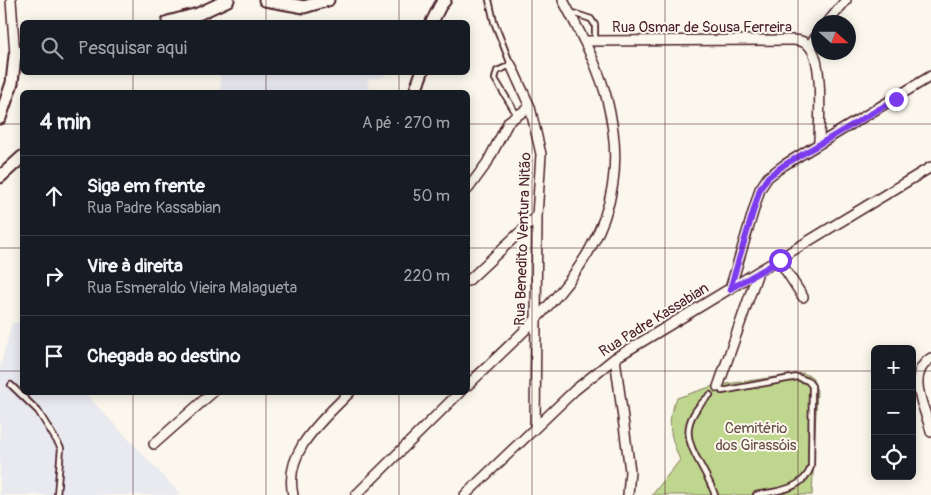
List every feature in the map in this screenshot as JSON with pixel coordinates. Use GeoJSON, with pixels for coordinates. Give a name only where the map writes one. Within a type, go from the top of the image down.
{"type":"FeatureCollection","features":[{"type":"Feature","properties":{"kind":"street"},"geometry":{"type":"LineString","coordinates":[[0,118],[12,83],[19,53],[11,0]]}},
{"type":"Feature","properties":{"kind":"street"},"geometry":{"type":"LineString","coordinates":[[176,20],[198,14],[228,0]]}},
{"type":"Feature","properties":{"kind":"street"},"geometry":{"type":"LineString","coordinates":[[265,0],[304,7],[328,0]]}},
{"type":"Feature","properties":{"kind":"street"},"geometry":{"type":"LineString","coordinates":[[433,20],[445,0]]}},
{"type":"Feature","properties":{"kind":"street"},"geometry":{"type":"LineString","coordinates":[[470,383],[534,321],[563,289],[588,255],[603,227],[612,196],[615,164],[614,133],[608,103],[584,42],[563,0]]}},
{"type":"Feature","properties":{"kind":"street"},"geometry":{"type":"LineString","coordinates":[[834,15],[846,0]]}},
{"type":"Feature","properties":{"kind":"street","name":"Rua Osmar de Sousa Ferreira"},"geometry":{"type":"LineString","coordinates":[[584,42],[799,40],[809,46],[815,55],[819,84],[819,144]]}},
{"type":"Feature","properties":{"kind":"street","name":"Rua Benedito Ventura Nitão"},"geometry":{"type":"LineString","coordinates":[[511,65],[530,107],[541,154],[534,321],[535,428]]}},
{"type":"Feature","properties":{"kind":"street"},"geometry":{"type":"LineString","coordinates":[[416,90],[421,75]]}},
{"type":"Feature","properties":{"kind":"street"},"geometry":{"type":"LineString","coordinates":[[420,90],[422,75]]}},
{"type":"Feature","properties":{"kind":"street"},"geometry":{"type":"LineString","coordinates":[[730,289],[760,189],[768,177],[931,76]]}},
{"type":"Feature","properties":{"kind":"street"},"geometry":{"type":"LineString","coordinates":[[470,186],[487,163],[505,128],[516,115],[530,107]]}},
{"type":"Feature","properties":{"kind":"street"},"geometry":{"type":"LineString","coordinates":[[0,177],[20,160]]}},
{"type":"Feature","properties":{"kind":"street","name":"Rua Padre Kassabian"},"geometry":{"type":"LineString","coordinates":[[464,495],[590,376],[615,358],[931,167]]}},
{"type":"Feature","properties":{"kind":"street"},"geometry":{"type":"LineString","coordinates":[[470,279],[537,216]]}},
{"type":"Feature","properties":{"kind":"street"},"geometry":{"type":"LineString","coordinates":[[780,260],[803,297]]}},
{"type":"Feature","properties":{"kind":"street"},"geometry":{"type":"LineString","coordinates":[[720,389],[758,272]]}},
{"type":"Feature","properties":{"kind":"street"},"geometry":{"type":"LineString","coordinates":[[615,358],[630,471],[628,495]]}},
{"type":"Feature","properties":{"kind":"street"},"geometry":{"type":"LineString","coordinates":[[931,358],[920,369],[918,380],[919,398],[931,432]]}},
{"type":"Feature","properties":{"kind":"street"},"geometry":{"type":"LineString","coordinates":[[154,444],[210,395]]}},
{"type":"Feature","properties":{"kind":"street"},"geometry":{"type":"LineString","coordinates":[[293,495],[292,478],[300,449],[320,423],[347,395]]}},
{"type":"Feature","properties":{"kind":"street"},"geometry":{"type":"LineString","coordinates":[[356,495],[457,395]]}},
{"type":"Feature","properties":{"kind":"lane","name":"Rua Benedito Ventura Nitão"},"geometry":{"type":"LineString","coordinates":[[489,0],[494,22],[511,65]]}},
{"type":"Feature","properties":{"kind":"lane"},"geometry":{"type":"LineString","coordinates":[[569,12],[591,19],[595,25],[594,41]]}},
{"type":"Feature","properties":{"kind":"lane"},"geometry":{"type":"LineString","coordinates":[[511,65],[497,71],[495,78],[516,115]]}},
{"type":"Feature","properties":{"kind":"lane"},"geometry":{"type":"LineString","coordinates":[[720,389],[797,377],[808,380],[812,386],[812,467],[808,475],[787,489],[756,495]]}},
{"type":"Feature","properties":{"kind":"lane"},"geometry":{"type":"LineString","coordinates":[[11,385],[20,394]]}},
{"type":"Feature","properties":{"kind":"lane"},"geometry":{"type":"LineString","coordinates":[[21,395],[38,411],[61,448],[57,495]]}},
{"type":"Feature","properties":{"kind":"lane"},"geometry":{"type":"LineString","coordinates":[[710,395],[698,406],[688,427],[690,448],[705,472],[715,495]]}},
{"type":"Feature","properties":{"kind":"shaded area"},"geometry":{"type":"Polygon","coordinates":[[[220,75],[385,75],[385,77],[367,79],[370,90],[221,90],[220,75]]]}},
{"type":"Feature","properties":{"kind":"shaded area"},"geometry":{"type":"Polygon","coordinates":[[[20,322],[20,395],[87,395],[181,495],[0,495],[0,367],[12,323],[20,322]]]}},
{"type":"Feature","properties":{"kind":"green space","name":"Cemitério dos Girassóis"},"geometry":{"type":"Polygon","coordinates":[[[803,373],[812,377],[817,391],[812,495],[652,495],[680,460],[672,437],[670,422],[673,406],[677,398],[713,386],[803,373]]]}},
{"type":"Feature","properties":{"kind":"route"},"geometry":{"type":"LineString","coordinates":[[780,260],[730,289],[754,203],[768,177],[784,165],[896,99]]}}]}
